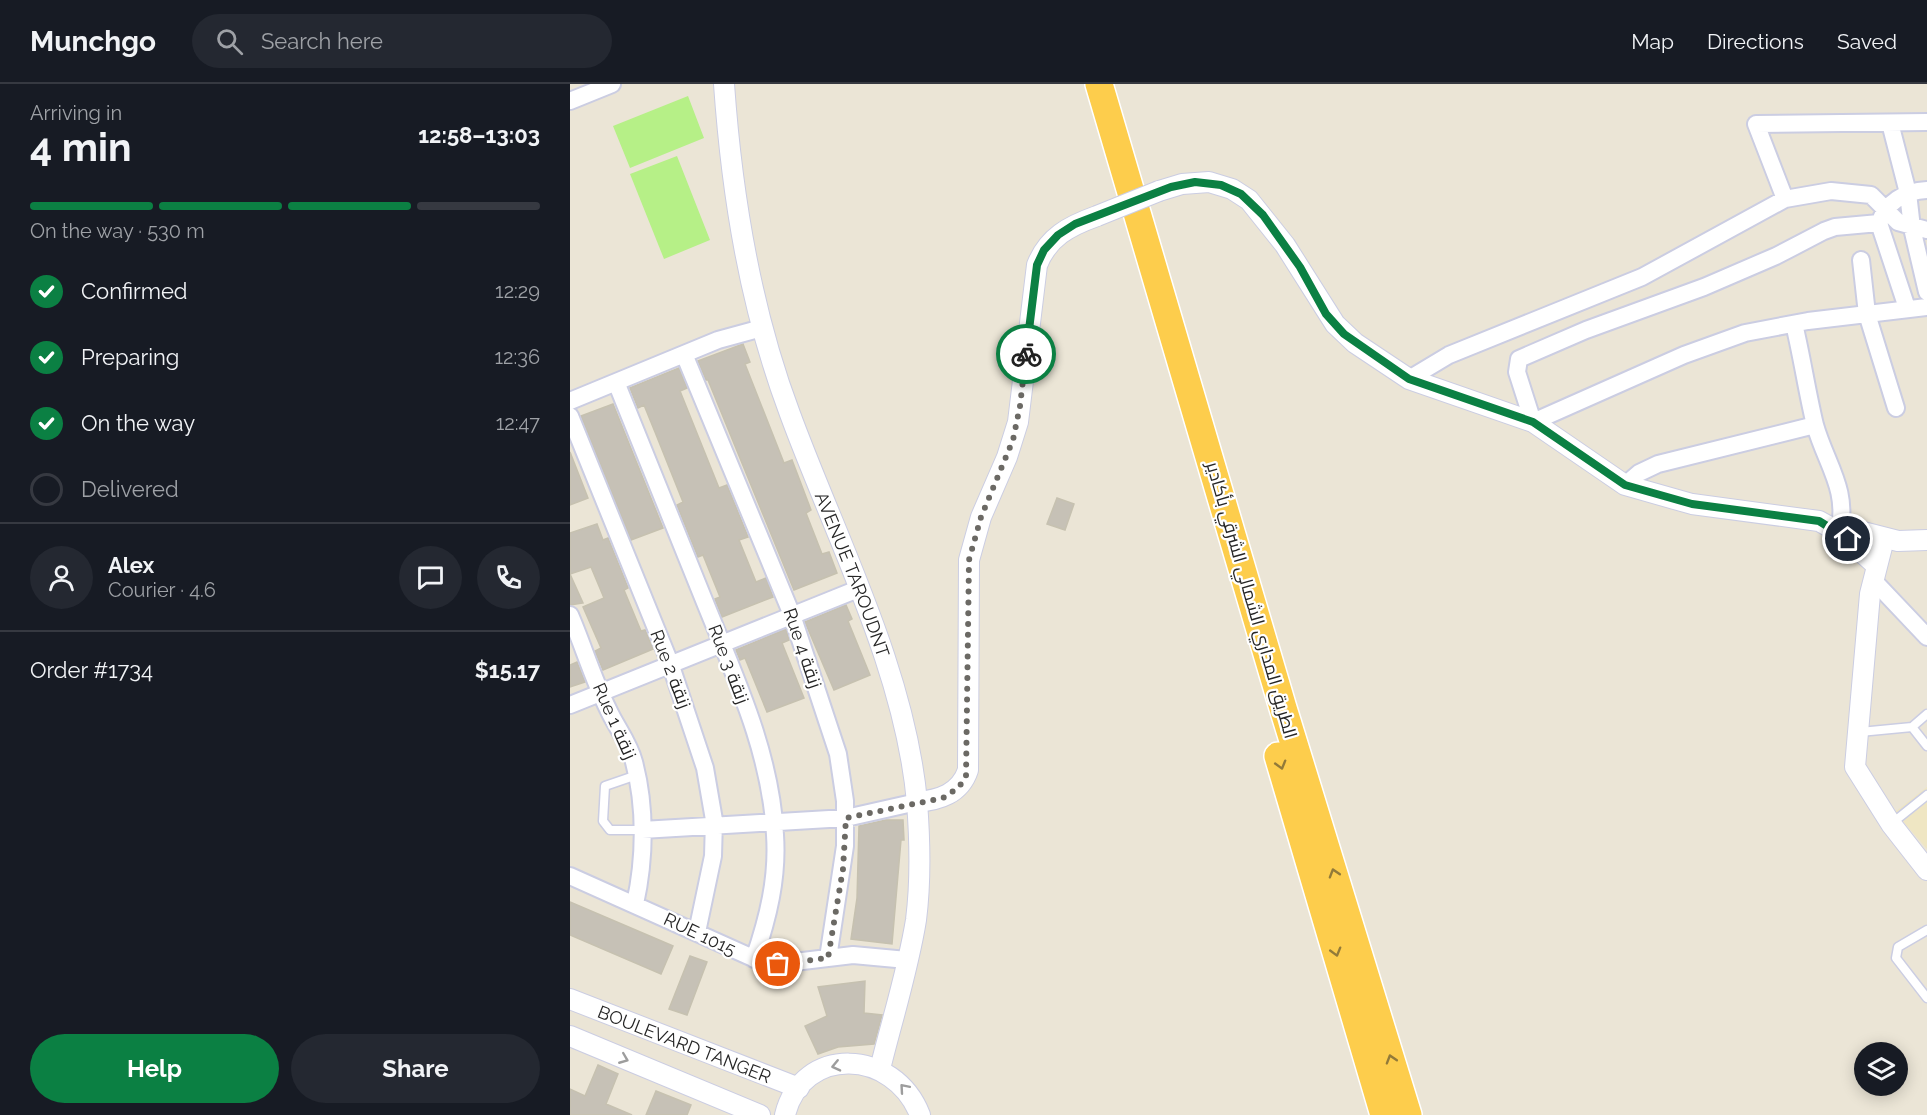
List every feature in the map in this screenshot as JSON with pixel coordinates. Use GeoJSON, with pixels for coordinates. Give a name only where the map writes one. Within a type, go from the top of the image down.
{"type":"FeatureCollection","features":[{"type":"Feature","properties":{"kind":"highway","name":"الطريق المداري الشمالي الشرقي بأكادير"},"geometry":{"type":"LineString","coordinates":[[1083,84],[1384,1115]]}},
{"type":"Feature","properties":{"kind":"highway","name":"الطريق المداري الشمالي الشرقي بأكادير"},"geometry":{"type":"LineString","coordinates":[[1099,84],[1283,708],[1408,1115]]}},
{"type":"Feature","properties":{"kind":"street"},"geometry":{"type":"LineString","coordinates":[[570,101],[612,84]]}},
{"type":"Feature","properties":{"kind":"street","name":"AVENUE TAROUDNT"},"geometry":{"type":"LineString","coordinates":[[724,84],[733,189],[762,328],[789,411],[899,699],[908,737],[917,802],[918,896],[908,960],[880,1069]]}},
{"type":"Feature","properties":{"kind":"street"},"geometry":{"type":"LineString","coordinates":[[1785,199],[1756,124],[1890,123],[1906,120],[1927,122]]}},
{"type":"Feature","properties":{"kind":"street"},"geometry":{"type":"LineString","coordinates":[[1890,123],[1919,229],[1927,292]]}},
{"type":"Feature","properties":{"kind":"street"},"geometry":{"type":"LineString","coordinates":[[642,830],[846,818],[950,794],[959,787],[968,770],[969,560],[981,517],[1007,457],[1018,422],[1037,265],[1044,250],[1058,235],[1075,224],[1182,184],[1209,182],[1232,189],[1249,200],[1285,245],[1335,324],[1355,343],[1409,379],[1533,422],[1625,485],[1692,504],[1819,521],[1839,532],[1927,637]]}},
{"type":"Feature","properties":{"kind":"street"},"geometry":{"type":"LineString","coordinates":[[1533,422],[1517,372],[1519,359],[1586,330],[1713,284],[1776,256],[1824,231],[1882,216],[1908,193],[1927,190]]}},
{"type":"Feature","properties":{"kind":"street"},"geometry":{"type":"LineString","coordinates":[[1409,379],[1449,355],[1642,277],[1785,199],[1845,191],[1871,195],[1882,216],[1907,308]]}},
{"type":"Feature","properties":{"kind":"street"},"geometry":{"type":"LineString","coordinates":[[1882,216],[1919,229]]}},
{"type":"Feature","properties":{"kind":"street"},"geometry":{"type":"LineString","coordinates":[[1861,260],[1867,314],[1896,408]]}},
{"type":"Feature","properties":{"kind":"street"},"geometry":{"type":"LineString","coordinates":[[1533,422],[1712,344],[1765,328],[1927,307]]}},
{"type":"Feature","properties":{"kind":"street"},"geometry":{"type":"LineString","coordinates":[[1794,324],[1815,425],[1842,496],[1844,512],[1839,532]]}},
{"type":"Feature","properties":{"kind":"street"},"geometry":{"type":"LineString","coordinates":[[570,401],[718,340],[762,328]]}},
{"type":"Feature","properties":{"kind":"street","name":"Rue 4 زنقة"},"geometry":{"type":"LineString","coordinates":[[684,354],[792,615],[832,731],[842,777],[846,818],[843,869],[828,958]]}},
{"type":"Feature","properties":{"kind":"street","name":"Rue 3 زنقة"},"geometry":{"type":"LineString","coordinates":[[616,382],[759,741],[770,787],[774,823],[774,884],[754,959]]}},
{"type":"Feature","properties":{"kind":"street","name":"Rue 2 زنقة"},"geometry":{"type":"LineString","coordinates":[[570,416],[670,663],[705,768],[714,826],[711,874],[697,932]]}},
{"type":"Feature","properties":{"kind":"street"},"geometry":{"type":"LineString","coordinates":[[1625,485],[1639,473],[1658,464],[1815,425]]}},
{"type":"Feature","properties":{"kind":"street"},"geometry":{"type":"LineString","coordinates":[[1839,532],[1855,530],[1884,539],[1924,545]]}},
{"type":"Feature","properties":{"kind":"street"},"geometry":{"type":"LineString","coordinates":[[1884,539],[1875,573],[1866,628],[1860,732],[1855,767],[1891,824],[1927,870]]}},
{"type":"Feature","properties":{"kind":"street"},"geometry":{"type":"LineString","coordinates":[[570,705],[721,642],[858,589]]}},
{"type":"Feature","properties":{"kind":"street","name":"Rue 1 زنقة"},"geometry":{"type":"LineString","coordinates":[[570,615],[602,693],[629,747],[637,775],[642,830],[641,865],[635,904]]}},
{"type":"Feature","properties":{"kind":"street","name":"RUE 1015"},"geometry":{"type":"LineString","coordinates":[[570,876],[754,959],[778,964],[867,955],[908,960]]}},
{"type":"Feature","properties":{"kind":"street","name":"BOULEVARD TANGER"},"geometry":{"type":"LineString","coordinates":[[570,999],[799,1088]]}},
{"type":"Feature","properties":{"kind":"street","name":"BOULEVARD TANGER"},"geometry":{"type":"LineString","coordinates":[[570,1036],[760,1115]]}},
{"type":"Feature","properties":{"kind":"street"},"geometry":{"type":"LineString","coordinates":[[785,1115],[799,1088],[812,1076],[828,1068],[845,1064],[862,1064],[880,1069],[905,1088],[920,1115]]}},
{"type":"Feature","properties":{"kind":"lane"},"geometry":{"type":"LineString","coordinates":[[1860,732],[1912,727],[1927,714]]}},
{"type":"Feature","properties":{"kind":"lane"},"geometry":{"type":"LineString","coordinates":[[1912,727],[1927,746]]}},
{"type":"Feature","properties":{"kind":"lane"},"geometry":{"type":"LineString","coordinates":[[637,775],[605,786],[603,822],[609,830],[642,830]]}},
{"type":"Feature","properties":{"kind":"lane"},"geometry":{"type":"LineString","coordinates":[[1891,824],[1927,795]]}},
{"type":"Feature","properties":{"kind":"lane"},"geometry":{"type":"LineString","coordinates":[[1927,930],[1898,947],[1896,958],[1927,998]]}},
{"type":"Feature","properties":{"kind":"shaded area"},"geometry":{"type":"Polygon","coordinates":[[[1927,787],[1927,849],[1895,812],[1927,787]]]}},
{"type":"Feature","properties":{"kind":"green space"},"geometry":{"type":"Polygon","coordinates":[[[688,96],[704,138],[630,168],[613,126],[688,96]]]}},
{"type":"Feature","properties":{"kind":"green space"},"geometry":{"type":"Polygon","coordinates":[[[677,156],[710,240],[664,259],[630,174],[677,156]]]}},
{"type":"Feature","properties":{"kind":"building"},"geometry":{"type":"Polygon","coordinates":[[[743,344],[750,362],[745,364],[784,463],[792,460],[811,510],[806,513],[822,554],[829,552],[837,573],[794,590],[708,380],[698,361],[743,344]]]}},
{"type":"Feature","properties":{"kind":"building"},"geometry":{"type":"Polygon","coordinates":[[[679,368],[687,388],[680,391],[719,488],[727,485],[748,537],[739,540],[756,582],[766,578],[773,597],[722,617],[715,599],[720,597],[703,555],[698,557],[677,505],[683,502],[655,432],[644,405],[638,408],[630,388],[679,368]]]}},
{"type":"Feature","properties":{"kind":"building"},"geometry":{"type":"Polygon","coordinates":[[[613,404],[663,528],[631,540],[581,416],[613,404]]]}},
{"type":"Feature","properties":{"kind":"building"},"geometry":{"type":"Polygon","coordinates":[[[570,452],[588,498],[570,505],[570,452]]]}},
{"type":"Feature","properties":{"kind":"building"},"geometry":{"type":"Polygon","coordinates":[[[1057,498],[1074,504],[1065,530],[1047,524],[1057,498]]]}},
{"type":"Feature","properties":{"kind":"building"},"geometry":{"type":"Polygon","coordinates":[[[597,524],[603,540],[608,538],[628,588],[624,590],[641,631],[645,630],[653,649],[603,670],[595,651],[601,648],[583,607],[604,598],[591,567],[570,574],[570,533],[597,524]]]}},
{"type":"Feature","properties":{"kind":"building"},"geometry":{"type":"Polygon","coordinates":[[[570,574],[583,603],[570,605],[570,574]]]}},
{"type":"Feature","properties":{"kind":"building"},"geometry":{"type":"Polygon","coordinates":[[[846,605],[852,619],[848,621],[870,675],[834,690],[805,622],[846,605]]]}},
{"type":"Feature","properties":{"kind":"building"},"geometry":{"type":"Polygon","coordinates":[[[786,629],[789,640],[782,643],[804,698],[767,712],[745,658],[740,660],[736,650],[786,629]]]}},
{"type":"Feature","properties":{"kind":"building"},"geometry":{"type":"Polygon","coordinates":[[[577,662],[585,682],[570,687],[570,665],[577,662]]]}},
{"type":"Feature","properties":{"kind":"building"},"geometry":{"type":"Polygon","coordinates":[[[886,820],[903,820],[904,840],[901,840],[892,944],[851,939],[857,898],[859,826],[886,820]]]}},
{"type":"Feature","properties":{"kind":"building"},"geometry":{"type":"Polygon","coordinates":[[[570,902],[673,946],[661,974],[570,935],[570,902]]]}},
{"type":"Feature","properties":{"kind":"building"},"geometry":{"type":"Polygon","coordinates":[[[690,956],[707,962],[687,1015],[669,1009],[690,956]]]}},
{"type":"Feature","properties":{"kind":"building"},"geometry":{"type":"Polygon","coordinates":[[[865,981],[864,1013],[882,1015],[874,1044],[838,1047],[818,1054],[805,1026],[827,1016],[818,987],[865,981]]]}},
{"type":"Feature","properties":{"kind":"building"},"geometry":{"type":"Polygon","coordinates":[[[598,1065],[618,1074],[606,1104],[632,1115],[570,1115],[570,1089],[585,1096],[598,1065]]]}},
{"type":"Feature","properties":{"kind":"building"},"geometry":{"type":"Polygon","coordinates":[[[656,1091],[691,1105],[687,1115],[646,1115],[656,1091]]]}},
{"type":"Feature","properties":{"kind":"way so far"},"geometry":{"type":"LineString","coordinates":[[778,964],[828,958],[843,869],[846,818],[943,798],[959,787],[966,776],[968,770],[969,560],[981,517],[1007,457],[1018,422],[1026,354]]}},
{"type":"Feature","properties":{"kind":"route"},"geometry":{"type":"LineString","coordinates":[[1026,354],[1035,274],[1040,257],[1050,242],[1075,224],[1159,191],[1182,184],[1209,182],[1232,189],[1257,207],[1300,267],[1326,314],[1344,334],[1365,351],[1409,379],[1533,422],[1625,485],[1692,504],[1781,514],[1819,521],[1848,539]]}}]}
